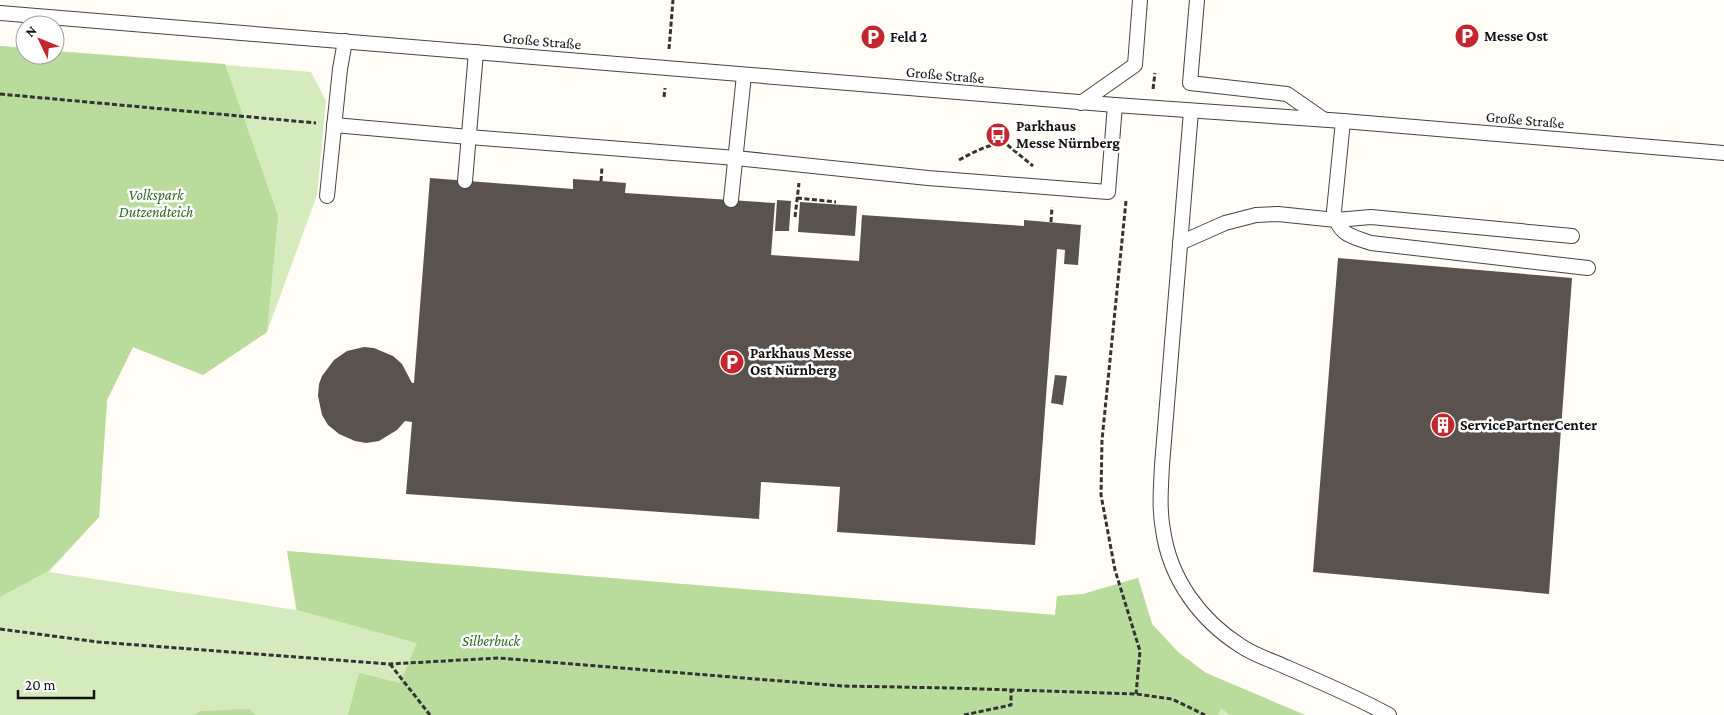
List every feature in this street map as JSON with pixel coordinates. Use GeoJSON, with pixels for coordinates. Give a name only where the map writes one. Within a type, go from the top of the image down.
{"type":"FeatureCollection","features":[{"type":"Feature","properties":{"kind":"lane"},"geometry":{"type":"LineString","coordinates":[[1081,102],[1135,65],[1140,0]]}},
{"type":"Feature","properties":{"kind":"lane"},"geometry":{"type":"LineString","coordinates":[[1197,0],[1190,83],[1287,94],[1323,120]]}},
{"type":"Feature","properties":{"kind":"lane","name":"Große Straße"},"geometry":{"type":"LineString","coordinates":[[0,13],[744,75],[1191,111],[1342,121],[1724,153]]}},
{"type":"Feature","properties":{"kind":"lane"},"geometry":{"type":"LineString","coordinates":[[327,196],[340,69],[345,41]]}},
{"type":"Feature","properties":{"kind":"lane"},"geometry":{"type":"LineString","coordinates":[[465,181],[476,52]]}},
{"type":"Feature","properties":{"kind":"lane"},"geometry":{"type":"LineString","coordinates":[[731,200],[744,75]]}},
{"type":"Feature","properties":{"kind":"lane"},"geometry":{"type":"LineString","coordinates":[[334,124],[469,137],[736,158],[928,178],[1108,192],[1114,105]]}},
{"type":"Feature","properties":{"kind":"lane"},"geometry":{"type":"LineString","coordinates":[[1191,111],[1160,500],[1163,530],[1171,563],[1184,591],[1200,613],[1223,634],[1242,647],[1362,700],[1390,715]]}},
{"type":"Feature","properties":{"kind":"lane"},"geometry":{"type":"LineString","coordinates":[[1342,121],[1334,211],[1341,230],[1351,237],[1371,243],[1588,268]]}},
{"type":"Feature","properties":{"kind":"lane"},"geometry":{"type":"LineString","coordinates":[[1180,243],[1225,223],[1256,215],[1278,214],[1336,220],[1371,217],[1572,236]]}},
{"type":"Feature","properties":{"kind":"path"},"geometry":{"type":"LineString","coordinates":[[0,94],[334,124]]}},
{"type":"Feature","properties":{"kind":"path"},"geometry":{"type":"LineString","coordinates":[[928,178],[980,149],[995,143],[1005,143],[1036,168],[1053,188]]}},
{"type":"Feature","properties":{"kind":"path"},"geometry":{"type":"LineString","coordinates":[[795,217],[801,165]]}},
{"type":"Feature","properties":{"kind":"path"},"geometry":{"type":"LineString","coordinates":[[1126,193],[1102,440],[1102,495],[1115,570],[1140,651],[1136,694]]}},
{"type":"Feature","properties":{"kind":"path"},"geometry":{"type":"LineString","coordinates":[[797,198],[836,202]]}},
{"type":"Feature","properties":{"kind":"path"},"geometry":{"type":"LineString","coordinates":[[0,629],[98,642],[390,664],[499,658],[842,686],[1011,689],[1136,694],[1172,699],[1205,715]]}},
{"type":"Feature","properties":{"kind":"path"},"geometry":{"type":"LineString","coordinates":[[390,664],[430,715]]}},
{"type":"Feature","properties":{"kind":"path"},"geometry":{"type":"LineString","coordinates":[[964,715],[1011,705],[1011,689]]}},
{"type":"Feature","properties":{"kind":"green space"},"geometry":{"type":"Polygon","coordinates":[[[0,46],[15,47],[15,65],[65,65],[65,52],[311,72],[326,101],[317,195],[267,332],[203,375],[133,347],[107,400],[99,517],[49,572],[296,610],[287,551],[1055,615],[1057,596],[1083,594],[1138,578],[1152,624],[1178,652],[1206,673],[1305,715],[0,715],[0,46]]]}},
{"type":"Feature","properties":{"kind":"green space","name":"Volkspark Dutzendteich"},"geometry":{"type":"Polygon","coordinates":[[[0,46],[15,47],[15,65],[65,65],[65,52],[225,64],[278,216],[267,332],[203,375],[133,347],[107,400],[99,517],[48,571],[0,597],[0,46]]]}},
{"type":"Feature","properties":{"kind":"green space","name":"Silberbuck"},"geometry":{"type":"Polygon","coordinates":[[[287,551],[1055,615],[1057,596],[1083,594],[1138,578],[1152,624],[1178,652],[1206,673],[1305,715],[1230,715],[1221,708],[1218,715],[348,715],[359,673],[400,683],[417,643],[297,610],[287,551]]]}},
{"type":"Feature","properties":{"kind":"green space"},"geometry":{"type":"Polygon","coordinates":[[[249,709],[256,715],[194,715],[200,711],[249,709]]]}},
{"type":"Feature","properties":{"kind":"building","name":"Parkhaus Messe Ost Nürnberg"},"geometry":{"type":"Polygon","coordinates":[[[430,178],[573,189],[573,179],[601,181],[626,183],[625,193],[775,203],[771,255],[859,261],[862,215],[1024,226],[1024,220],[1081,225],[1078,265],[1064,264],[1065,250],[1057,249],[1035,545],[837,532],[840,487],[761,482],[759,519],[406,494],[412,422],[405,421],[397,430],[379,441],[366,443],[355,441],[339,434],[328,425],[322,415],[318,396],[322,376],[334,360],[347,351],[364,347],[374,348],[393,356],[402,364],[412,383],[414,383],[430,178]]]}},
{"type":"Feature","properties":{"kind":"building"},"geometry":{"type":"Polygon","coordinates":[[[777,200],[791,201],[789,231],[775,231],[777,200]]]}},
{"type":"Feature","properties":{"kind":"building"},"geometry":{"type":"Polygon","coordinates":[[[800,202],[857,206],[855,236],[798,232],[800,202]]]}},
{"type":"Feature","properties":{"kind":"building","name":"ServicePartnerCenter"},"geometry":{"type":"Polygon","coordinates":[[[1338,258],[1572,278],[1549,594],[1313,572],[1338,258]]]}},
{"type":"Feature","properties":{"kind":"building"},"geometry":{"type":"Polygon","coordinates":[[[1055,375],[1067,376],[1063,405],[1051,403],[1055,375]]]}},
{"type":"Feature","properties":{"kind":"place","name":"Messe Ost"},"geometry":{"type":"Point","coordinates":[1467,36]}},
{"type":"Feature","properties":{"kind":"place","name":"Feld 2"},"geometry":{"type":"Point","coordinates":[873,37]}},
{"type":"Feature","properties":{"kind":"place","name":"Parkhaus Messe Nürnberg"},"geometry":{"type":"Point","coordinates":[998,135]}},
{"type":"Feature","properties":{"kind":"place","name":"Parkhaus Messe Ost Nürnberg"},"geometry":{"type":"Point","coordinates":[732,362]}},
{"type":"Feature","properties":{"kind":"place","name":"ServicePartnerCenter"},"geometry":{"type":"Point","coordinates":[1443,425]}}]}
